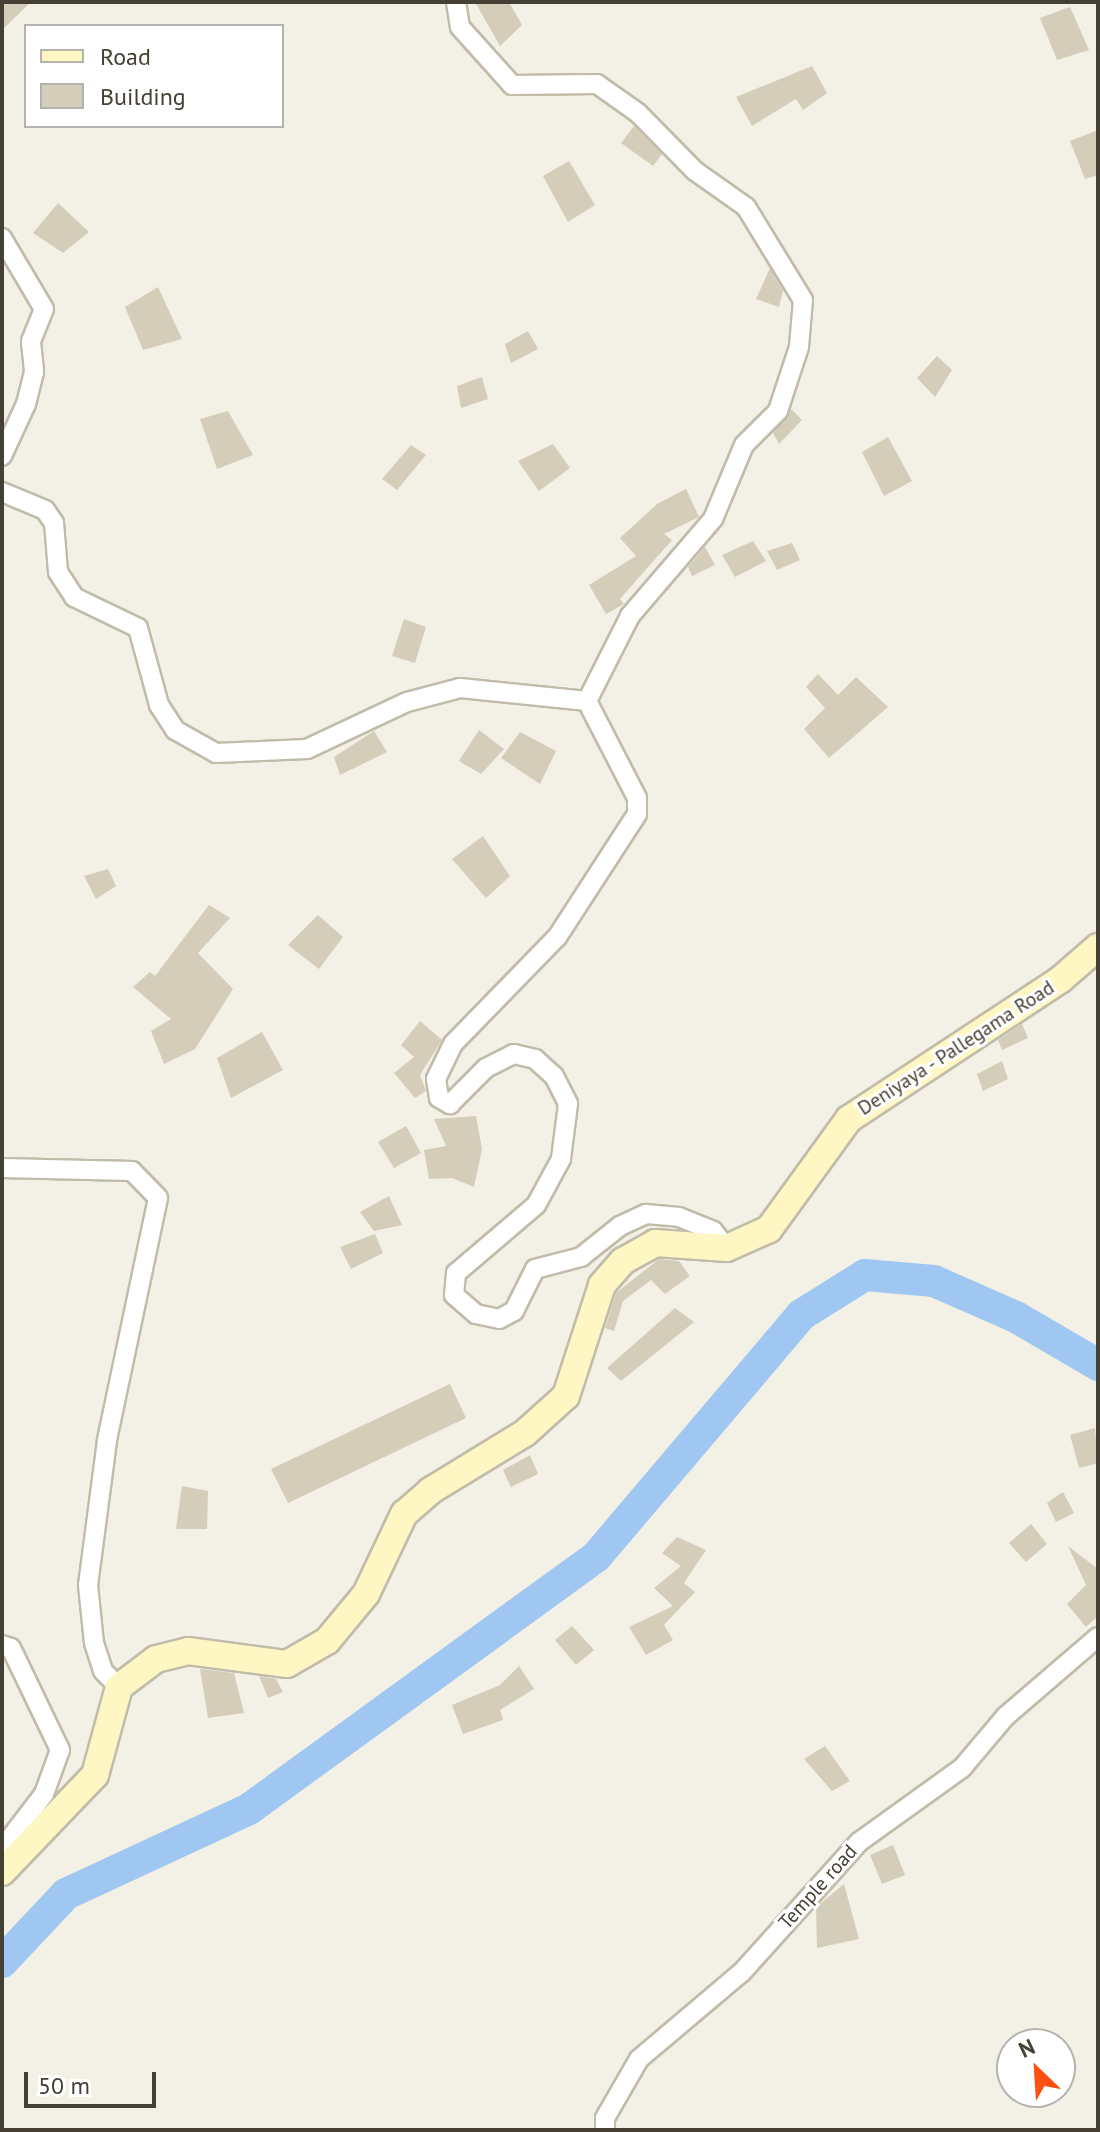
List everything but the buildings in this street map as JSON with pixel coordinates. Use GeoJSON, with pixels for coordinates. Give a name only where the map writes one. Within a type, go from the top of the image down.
{"type":"FeatureCollection","features":[{"type":"Feature","properties":{"kind":"main road","name":"Deniyaya - Pallegama Road"},"geometry":{"type":"LineString","coordinates":[[119,1687],[156,1659],[188,1651],[287,1664],[327,1641],[366,1594],[404,1514],[441,1484],[525,1433],[566,1396],[602,1285],[623,1261],[655,1243],[727,1248],[769,1229],[849,1119],[1061,979],[1098,947]]}},
{"type":"Feature","properties":{"kind":"main road"},"geometry":{"type":"LineString","coordinates":[[2,1872],[95,1775],[119,1687]]}},
{"type":"Feature","properties":{"kind":"street"},"geometry":{"type":"LineString","coordinates":[[456,2],[460,27],[512,85],[597,84],[638,113],[695,171],[746,207],[803,300],[799,347],[778,411],[744,445],[713,519],[630,616],[587,701]]}},
{"type":"Feature","properties":{"kind":"street"},"geometry":{"type":"LineString","coordinates":[[2,238],[44,309],[31,342],[34,372],[26,404],[2,456]]}},
{"type":"Feature","properties":{"kind":"street"},"geometry":{"type":"LineString","coordinates":[[2,492],[45,510],[54,523],[58,572],[74,597],[138,628],[167,717],[175,730],[216,753],[307,749],[407,702],[460,688],[587,701]]}},
{"type":"Feature","properties":{"kind":"street"},"geometry":{"type":"LineString","coordinates":[[587,701],[637,798],[637,814],[557,937],[453,1044],[436,1079],[439,1098],[450,1104],[486,1068],[514,1054],[535,1059],[554,1076],[568,1104],[561,1159],[536,1205],[456,1273],[454,1295],[476,1314],[499,1319],[514,1311],[535,1269],[581,1257],[620,1226],[646,1214],[679,1217],[713,1231],[727,1248]]}},
{"type":"Feature","properties":{"kind":"street"},"geometry":{"type":"LineString","coordinates":[[2,1152],[9,1167],[132,1171],[158,1198],[107,1441],[88,1585],[94,1643],[103,1671],[119,1687]]}},
{"type":"Feature","properties":{"kind":"street","name":"Temple road"},"geometry":{"type":"LineString","coordinates":[[605,2130],[605,2118],[639,2059],[742,1972],[859,1842],[962,1768],[1006,1716],[1098,1637]]}},
{"type":"Feature","properties":{"kind":"street"},"geometry":{"type":"LineString","coordinates":[[2,1645],[11,1648],[60,1750],[44,1794],[2,1849]]}},
{"type":"Feature","properties":{"kind":"waterway"},"geometry":{"type":"LineString","coordinates":[[2,1962],[66,1894],[249,1809],[596,1557],[801,1315],[865,1275],[934,1281],[1016,1317],[1098,1365]]}}]}
